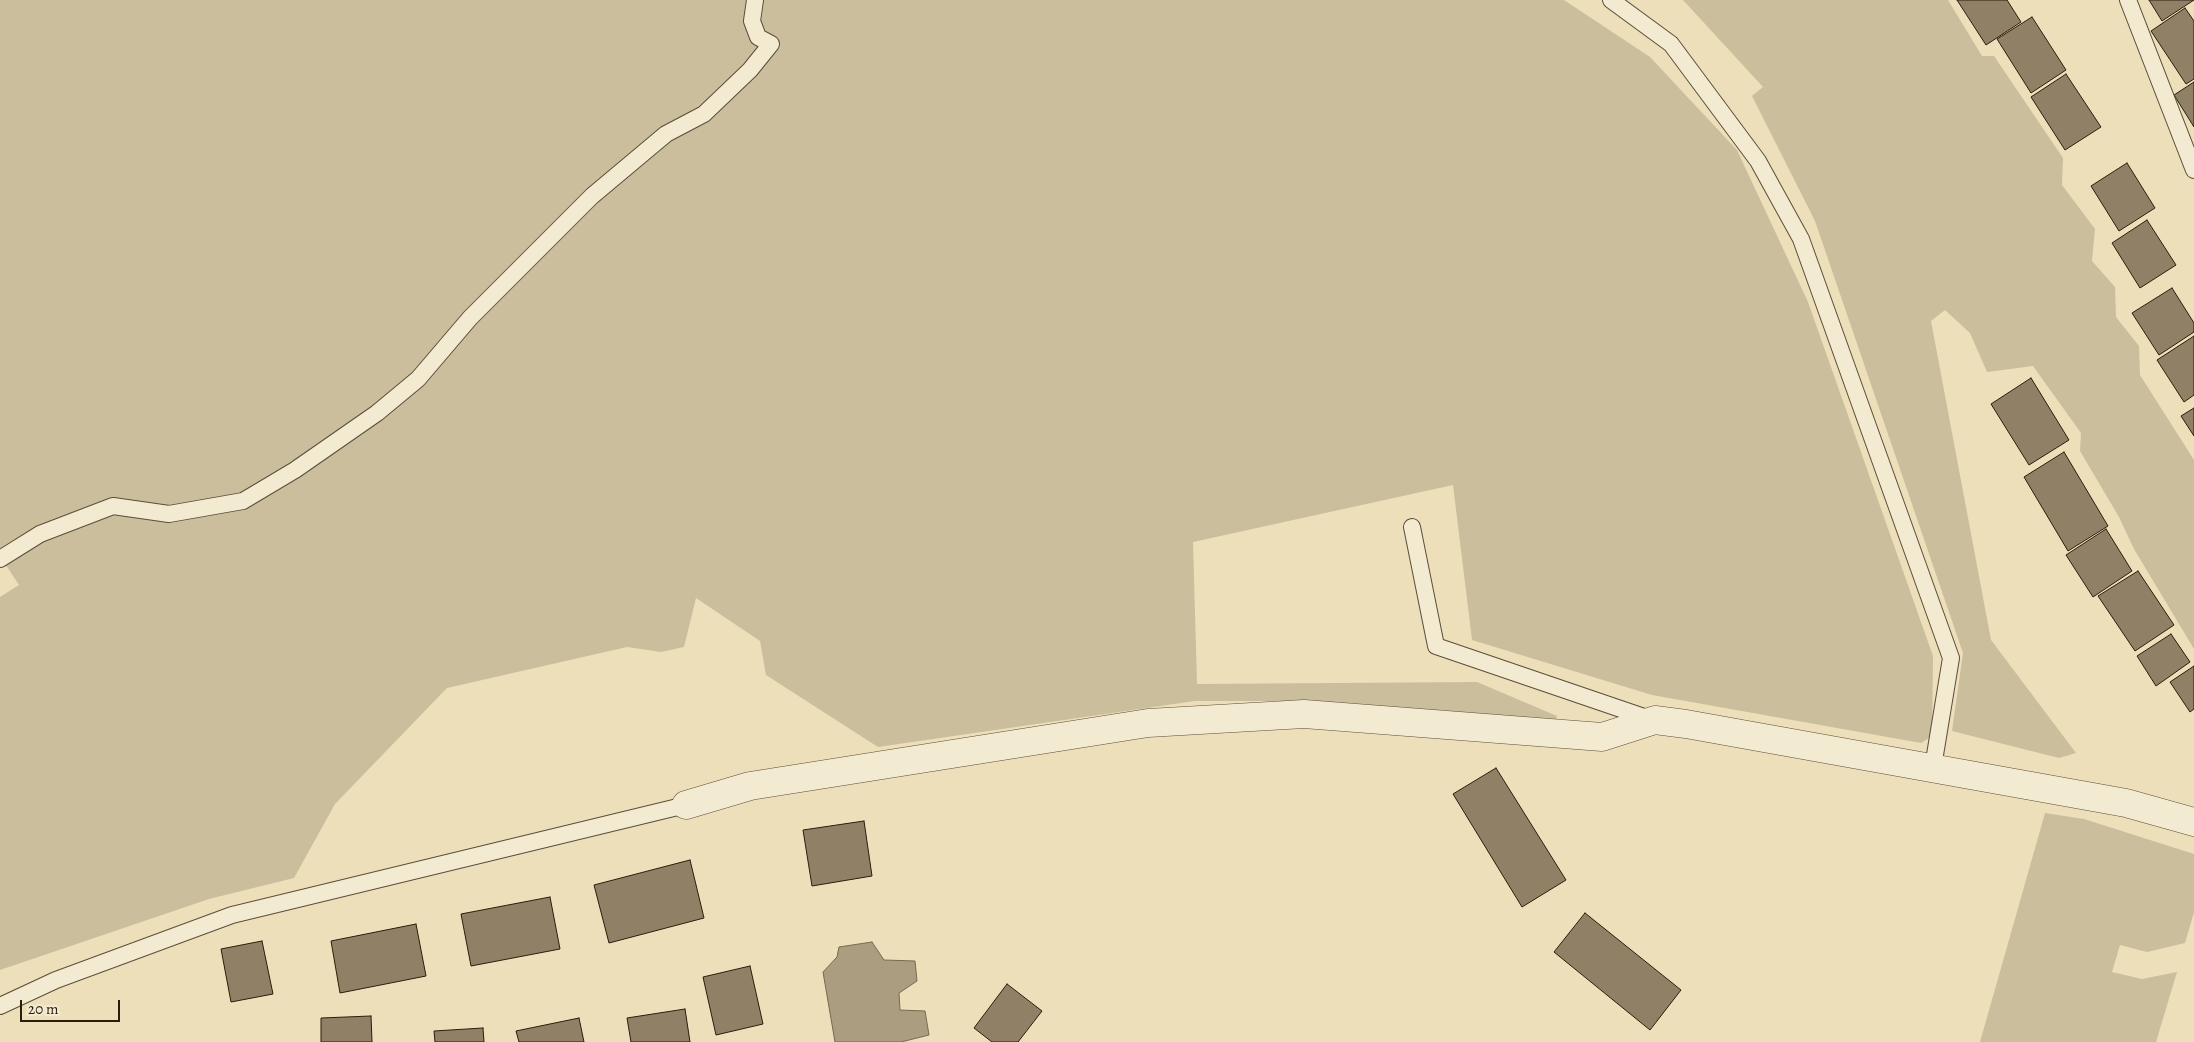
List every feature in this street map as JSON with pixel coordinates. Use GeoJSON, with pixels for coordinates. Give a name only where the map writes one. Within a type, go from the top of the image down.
{"type":"FeatureCollection","features":[{"type":"Feature","properties":{"kind":"street"},"geometry":{"type":"LineString","coordinates":[[686,805],[750,786],[1148,722],[1304,714],[1602,738],[1655,720],[1933,767],[2126,803],[2194,822]]}},
{"type":"Feature","properties":{"kind":"lane"},"geometry":{"type":"LineString","coordinates":[[0,559],[40,534],[112,506],[169,514],[243,501],[295,470],[377,413],[418,380],[470,318],[592,196],[666,134],[704,114],[750,70],[771,44],[758,37],[752,21],[754,0]]}},
{"type":"Feature","properties":{"kind":"lane"},"geometry":{"type":"LineString","coordinates":[[1611,0],[1671,44],[1758,161],[1801,239],[1951,658],[1933,767]]}},
{"type":"Feature","properties":{"kind":"lane"},"geometry":{"type":"LineString","coordinates":[[2128,0],[2194,170]]}},
{"type":"Feature","properties":{"kind":"lane"},"geometry":{"type":"LineString","coordinates":[[1412,527],[1436,646],[1655,720]]}},
{"type":"Feature","properties":{"kind":"lane"},"geometry":{"type":"LineString","coordinates":[[0,1006],[56,980],[232,915],[686,805]]}},
{"type":"Feature","properties":{"kind":"shaded area"},"geometry":{"type":"Polygon","coordinates":[[[0,0],[1564,0],[1650,57],[1737,150],[1808,302],[1933,656],[1932,736],[1921,743],[1652,695],[1472,640],[1453,485],[1193,542],[1197,684],[1477,682],[1557,716],[1555,726],[1296,701],[1195,701],[878,747],[766,675],[760,641],[696,598],[684,647],[661,652],[627,647],[447,688],[335,804],[294,878],[209,899],[0,970],[0,597],[19,585],[0,556],[0,0]]]}},
{"type":"Feature","properties":{"kind":"shaded area"},"geometry":{"type":"Polygon","coordinates":[[[1683,0],[1948,0],[1982,56],[1994,56],[2063,158],[2062,185],[2095,229],[2092,261],[2115,287],[2116,317],[2139,346],[2140,375],[2194,460],[2194,649],[2134,549],[2119,517],[2080,451],[2081,433],[2033,366],[1987,372],[1970,333],[1945,310],[1931,321],[1991,640],[2076,753],[2059,758],[1952,731],[1963,653],[1815,221],[1752,96],[1763,87],[1683,0]]]}},
{"type":"Feature","properties":{"kind":"shaded area"},"geometry":{"type":"Polygon","coordinates":[[[2045,813],[2084,819],[2194,854],[2194,912],[2185,943],[2147,952],[2120,945],[2112,972],[2142,979],[2177,972],[2156,1042],[1980,1042],[2045,813]]]}},
{"type":"Feature","properties":{"kind":"shaded area"},"geometry":{"type":"Polygon","coordinates":[[[872,942],[884,960],[915,961],[917,981],[899,993],[900,1010],[925,1011],[929,1035],[901,1042],[835,1042],[823,972],[837,957],[839,947],[872,942]]]}},
{"type":"Feature","properties":{"kind":"building"},"geometry":{"type":"Polygon","coordinates":[[[1957,0],[2007,0],[2021,22],[1986,45],[1957,0]]]}},
{"type":"Feature","properties":{"kind":"building"},"geometry":{"type":"Polygon","coordinates":[[[2149,0],[2194,0],[2162,21],[2149,0]]]}},
{"type":"Feature","properties":{"kind":"building"},"geometry":{"type":"Polygon","coordinates":[[[2185,8],[2194,21],[2194,79],[2186,84],[2151,31],[2185,8]]]}},
{"type":"Feature","properties":{"kind":"building"},"geometry":{"type":"Polygon","coordinates":[[[2032,17],[2066,70],[2031,93],[1997,39],[2032,17]]]}},
{"type":"Feature","properties":{"kind":"building"},"geometry":{"type":"Polygon","coordinates":[[[2066,74],[2101,127],[2065,150],[2031,97],[2066,74]]]}},
{"type":"Feature","properties":{"kind":"building"},"geometry":{"type":"Polygon","coordinates":[[[2194,82],[2194,127],[2174,95],[2194,82]]]}},
{"type":"Feature","properties":{"kind":"building"},"geometry":{"type":"Polygon","coordinates":[[[2127,163],[2155,208],[2119,231],[2091,186],[2127,163]]]}},
{"type":"Feature","properties":{"kind":"building"},"geometry":{"type":"Polygon","coordinates":[[[2147,220],[2176,265],[2140,288],[2112,243],[2147,220]]]}},
{"type":"Feature","properties":{"kind":"building"},"geometry":{"type":"Polygon","coordinates":[[[2172,288],[2194,323],[2194,332],[2159,355],[2132,313],[2172,288]]]}},
{"type":"Feature","properties":{"kind":"building"},"geometry":{"type":"Polygon","coordinates":[[[2194,336],[2194,395],[2184,402],[2157,360],[2194,336]]]}},
{"type":"Feature","properties":{"kind":"building"},"geometry":{"type":"Polygon","coordinates":[[[2031,378],[2069,440],[2029,465],[1991,404],[2031,378]]]}},
{"type":"Feature","properties":{"kind":"building"},"geometry":{"type":"Polygon","coordinates":[[[2194,408],[2194,436],[2181,416],[2194,408]]]}},
{"type":"Feature","properties":{"kind":"building"},"geometry":{"type":"Polygon","coordinates":[[[2064,452],[2108,526],[2068,551],[2024,477],[2064,452]]]}},
{"type":"Feature","properties":{"kind":"building"},"geometry":{"type":"Polygon","coordinates":[[[2106,529],[2132,571],[2093,597],[2066,555],[2106,529]]]}},
{"type":"Feature","properties":{"kind":"building"},"geometry":{"type":"Polygon","coordinates":[[[2138,571],[2174,625],[2135,651],[2098,596],[2138,571]]]}},
{"type":"Feature","properties":{"kind":"building"},"geometry":{"type":"Polygon","coordinates":[[[2171,634],[2190,662],[2156,686],[2137,656],[2171,634]]]}},
{"type":"Feature","properties":{"kind":"building"},"geometry":{"type":"Polygon","coordinates":[[[2194,666],[2194,709],[2190,712],[2170,682],[2194,666]]]}},
{"type":"Feature","properties":{"kind":"building"},"geometry":{"type":"Polygon","coordinates":[[[1496,768],[1566,880],[1522,907],[1453,794],[1496,768]]]}},
{"type":"Feature","properties":{"kind":"building"},"geometry":{"type":"Polygon","coordinates":[[[864,821],[872,876],[812,886],[803,830],[864,821]]]}},
{"type":"Feature","properties":{"kind":"building"},"geometry":{"type":"Polygon","coordinates":[[[690,860],[704,918],[609,943],[594,885],[690,860]]]}},
{"type":"Feature","properties":{"kind":"building"},"geometry":{"type":"Polygon","coordinates":[[[550,897],[560,949],[471,966],[461,914],[550,897]]]}},
{"type":"Feature","properties":{"kind":"building"},"geometry":{"type":"Polygon","coordinates":[[[1585,913],[1681,990],[1650,1030],[1554,952],[1585,913]]]}},
{"type":"Feature","properties":{"kind":"building"},"geometry":{"type":"Polygon","coordinates":[[[416,924],[426,976],[340,993],[331,941],[416,924]]]}},
{"type":"Feature","properties":{"kind":"building"},"geometry":{"type":"Polygon","coordinates":[[[262,941],[273,994],[231,1002],[221,949],[262,941]]]}},
{"type":"Feature","properties":{"kind":"building"},"geometry":{"type":"Polygon","coordinates":[[[750,966],[763,1024],[716,1035],[703,977],[750,966]]]}},
{"type":"Feature","properties":{"kind":"building"},"geometry":{"type":"Polygon","coordinates":[[[1007,984],[1042,1011],[1018,1042],[992,1042],[974,1028],[1007,984]]]}},
{"type":"Feature","properties":{"kind":"building"},"geometry":{"type":"Polygon","coordinates":[[[685,1009],[690,1042],[631,1042],[627,1018],[685,1009]]]}},
{"type":"Feature","properties":{"kind":"building"},"geometry":{"type":"Polygon","coordinates":[[[371,1016],[372,1042],[321,1042],[321,1018],[371,1016]]]}},
{"type":"Feature","properties":{"kind":"building"},"geometry":{"type":"Polygon","coordinates":[[[579,1018],[584,1042],[519,1042],[516,1031],[579,1018]]]}},
{"type":"Feature","properties":{"kind":"building"},"geometry":{"type":"Polygon","coordinates":[[[483,1028],[484,1042],[435,1042],[434,1031],[483,1028]]]}}]}
